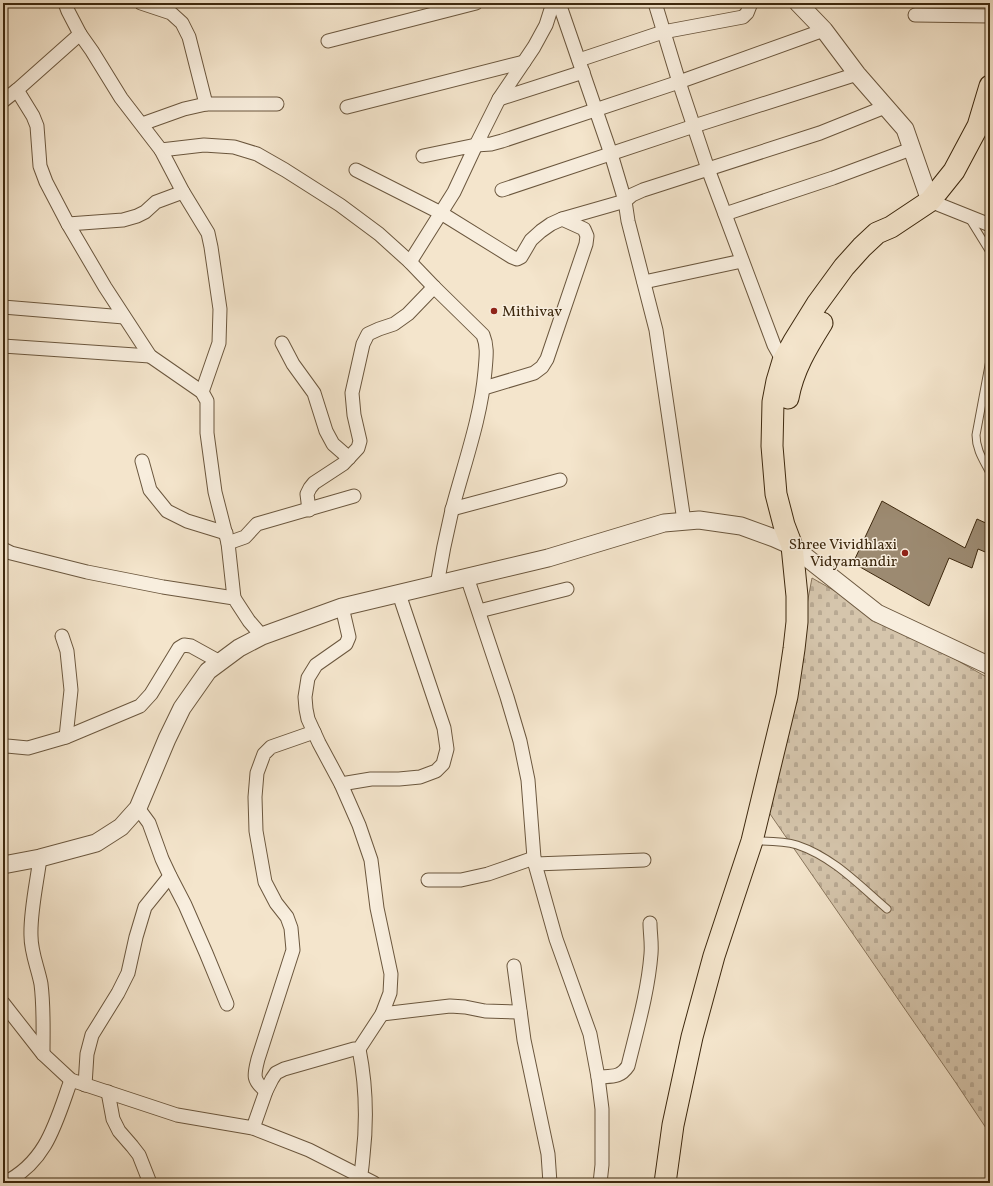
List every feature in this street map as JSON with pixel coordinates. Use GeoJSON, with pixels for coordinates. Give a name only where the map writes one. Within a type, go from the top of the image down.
{"type":"FeatureCollection","features":[{"type":"Feature","properties":{"kind":"main road"},"geometry":{"type":"LineString","coordinates":[[665,1183],[673,1125],[692,1037],[714,956],[752,840],[787,696],[794,649],[797,622],[797,596],[792,546],[784,525],[776,494],[772,446],[773,402],[777,380],[789,366],[794,341],[817,304],[844,267],[877,232],[891,227],[930,201],[954,171],[984,128],[990,86]]}},
{"type":"Feature","properties":{"kind":"street"},"geometry":{"type":"LineString","coordinates":[[66,3],[68,11],[80,34],[121,98],[161,150],[183,192],[208,233],[220,309],[219,343],[202,392]]}},
{"type":"Feature","properties":{"kind":"street"},"geometry":{"type":"LineString","coordinates":[[141,3],[171,13],[182,23],[189,37],[206,104]]}},
{"type":"Feature","properties":{"kind":"street"},"geometry":{"type":"LineString","coordinates":[[328,41],[476,3]]}},
{"type":"Feature","properties":{"kind":"street"},"geometry":{"type":"LineString","coordinates":[[410,262],[454,192],[499,99],[534,47],[546,25],[553,3]]}},
{"type":"Feature","properties":{"kind":"street"},"geometry":{"type":"LineString","coordinates":[[559,3],[596,109],[625,201],[628,221],[656,330],[684,521]]}},
{"type":"Feature","properties":{"kind":"street"},"geometry":{"type":"LineString","coordinates":[[655,3],[708,169],[774,345],[789,366]]}},
{"type":"Feature","properties":{"kind":"street"},"geometry":{"type":"LineString","coordinates":[[499,99],[663,32],[743,17],[747,13],[751,3]]}},
{"type":"Feature","properties":{"kind":"street"},"geometry":{"type":"LineString","coordinates":[[798,3],[824,30],[857,74],[904,129],[930,201],[990,224]]}},
{"type":"Feature","properties":{"kind":"street"},"geometry":{"type":"LineString","coordinates":[[915,15],[990,16]]}},
{"type":"Feature","properties":{"kind":"street"},"geometry":{"type":"LineString","coordinates":[[423,156],[502,141],[679,82],[824,30]]}},
{"type":"Feature","properties":{"kind":"street"},"geometry":{"type":"LineString","coordinates":[[3,101],[80,34]]}},
{"type":"Feature","properties":{"kind":"street"},"geometry":{"type":"LineString","coordinates":[[347,107],[524,62]]}},
{"type":"Feature","properties":{"kind":"street"},"geometry":{"type":"LineString","coordinates":[[502,190],[857,74]]}},
{"type":"Feature","properties":{"kind":"street"},"geometry":{"type":"LineString","coordinates":[[17,90],[33,116],[37,126],[40,166],[46,182],[68,224],[105,287],[150,356],[202,392],[207,401],[207,433],[215,492],[227,538],[234,598],[249,621],[262,636]]}},
{"type":"Feature","properties":{"kind":"street"},"geometry":{"type":"LineString","coordinates":[[142,124],[184,109],[206,104],[276,104]]}},
{"type":"Feature","properties":{"kind":"street"},"geometry":{"type":"LineString","coordinates":[[356,170],[442,213],[517,259],[521,257],[531,240],[540,231],[562,219],[625,201],[632,195],[643,190],[820,133],[885,107]]}},
{"type":"Feature","properties":{"kind":"street"},"geometry":{"type":"LineString","coordinates":[[161,150],[204,145],[234,147],[257,154],[285,170],[340,205],[378,234],[410,262],[483,335],[486,342],[487,351],[484,388],[476,423],[447,528],[437,585]]}},
{"type":"Feature","properties":{"kind":"street"},"geometry":{"type":"LineString","coordinates":[[725,214],[833,178],[911,148]]}},
{"type":"Feature","properties":{"kind":"street"},"geometry":{"type":"LineString","coordinates":[[68,224],[123,220],[137,216],[156,202],[183,192]]}},
{"type":"Feature","properties":{"kind":"street"},"geometry":{"type":"LineString","coordinates":[[484,388],[534,374],[542,367],[547,359],[586,244],[587,236],[584,229],[562,219]]}},
{"type":"Feature","properties":{"kind":"street"},"geometry":{"type":"LineString","coordinates":[[644,282],[742,261]]}},
{"type":"Feature","properties":{"kind":"street"},"geometry":{"type":"LineString","coordinates":[[309,510],[307,494],[310,488],[314,483],[344,464],[358,448],[360,441],[354,415],[352,394],[363,344],[368,334],[394,324],[408,314],[434,287]]}},
{"type":"Feature","properties":{"kind":"street"},"geometry":{"type":"LineString","coordinates":[[3,307],[124,317]]}},
{"type":"Feature","properties":{"kind":"street"},"geometry":{"type":"LineString","coordinates":[[282,343],[293,364],[314,393],[326,431],[333,444],[349,458]]}},
{"type":"Feature","properties":{"kind":"street"},"geometry":{"type":"LineString","coordinates":[[3,346],[150,356]]}},
{"type":"Feature","properties":{"kind":"street"},"geometry":{"type":"LineString","coordinates":[[142,461],[150,490],[167,511],[227,538],[244,537],[257,524],[354,496]]}},
{"type":"Feature","properties":{"kind":"street"},"geometry":{"type":"LineString","coordinates":[[452,509],[560,480]]}},
{"type":"Feature","properties":{"kind":"street"},"geometry":{"type":"LineString","coordinates":[[3,865],[40,858],[96,843],[121,827],[138,808],[166,738],[182,708],[208,671],[239,648],[262,636],[342,607],[548,558],[664,523],[699,520],[741,526],[774,538],[792,546],[877,613],[990,666]]}},
{"type":"Feature","properties":{"kind":"street"},"geometry":{"type":"LineString","coordinates":[[3,548],[11,553],[87,572],[163,587],[234,598]]}},
{"type":"Feature","properties":{"kind":"street"},"geometry":{"type":"LineString","coordinates":[[467,577],[507,696],[520,741],[528,780],[534,861],[556,939],[590,1034],[602,1109],[602,1165],[600,1183]]}},
{"type":"Feature","properties":{"kind":"street"},"geometry":{"type":"LineString","coordinates":[[479,611],[566,589]]}},
{"type":"Feature","properties":{"kind":"street"},"geometry":{"type":"LineString","coordinates":[[341,784],[371,778],[399,779],[420,777],[436,770],[443,764],[447,749],[444,728],[399,594]]}},
{"type":"Feature","properties":{"kind":"street"},"geometry":{"type":"LineString","coordinates":[[342,607],[349,637],[346,644],[316,665],[308,678],[305,697],[308,719],[341,784],[359,825],[371,860],[377,908],[391,974],[390,993],[382,1014],[359,1049],[362,1063],[366,1108],[365,1139],[359,1180]]}},
{"type":"Feature","properties":{"kind":"street"},"geometry":{"type":"LineString","coordinates":[[62,636],[67,651],[71,690],[66,737]]}},
{"type":"Feature","properties":{"kind":"street"},"geometry":{"type":"LineString","coordinates":[[3,745],[28,748],[66,737],[140,706],[151,694],[178,648],[184,645],[191,646],[220,662]]}},
{"type":"Feature","properties":{"kind":"street"},"geometry":{"type":"LineString","coordinates":[[266,1091],[258,1085],[255,1078],[255,1070],[293,950],[291,928],[287,918],[276,903],[265,882],[256,831],[255,797],[257,774],[264,754],[270,747],[314,732]]}},
{"type":"Feature","properties":{"kind":"street"},"geometry":{"type":"LineString","coordinates":[[138,808],[149,823],[162,859],[188,912],[226,1004]]}},
{"type":"Feature","properties":{"kind":"street"},"geometry":{"type":"LineString","coordinates":[[40,858],[31,936],[33,955],[43,1001],[43,1054]]}},
{"type":"Feature","properties":{"kind":"street"},"geometry":{"type":"LineString","coordinates":[[428,880],[461,880],[534,861],[644,860]]}},
{"type":"Feature","properties":{"kind":"street"},"geometry":{"type":"LineString","coordinates":[[85,1085],[87,1054],[92,1036],[128,973],[136,937],[145,907],[170,876]]}},
{"type":"Feature","properties":{"kind":"street"},"geometry":{"type":"LineString","coordinates":[[598,1077],[624,1073],[628,1066],[641,1014],[651,952],[650,923]]}},
{"type":"Feature","properties":{"kind":"street"},"geometry":{"type":"LineString","coordinates":[[514,966],[526,1053],[548,1154],[550,1183]]}},
{"type":"Feature","properties":{"kind":"street"},"geometry":{"type":"LineString","coordinates":[[3,1003],[43,1054],[71,1080],[177,1114],[253,1128],[309,1150],[359,1180],[374,1183]]}},
{"type":"Feature","properties":{"kind":"street"},"geometry":{"type":"LineString","coordinates":[[382,1014],[450,1006],[466,1007],[485,1011],[520,1012]]}},
{"type":"Feature","properties":{"kind":"street"},"geometry":{"type":"LineString","coordinates":[[253,1128],[266,1091],[276,1073],[284,1069],[354,1049],[359,1049]]}},
{"type":"Feature","properties":{"kind":"street"},"geometry":{"type":"LineString","coordinates":[[4,1183],[16,1177],[35,1160],[44,1148],[55,1126],[71,1080]]}},
{"type":"Feature","properties":{"kind":"street"},"geometry":{"type":"LineString","coordinates":[[108,1092],[113,1120],[119,1131],[139,1155],[150,1183]]}},
{"type":"Feature","properties":{"kind":"lane"},"geometry":{"type":"LineString","coordinates":[[968,216],[990,252]]}},
{"type":"Feature","properties":{"kind":"lane"},"geometry":{"type":"LineString","coordinates":[[990,360],[976,435],[976,444],[990,474]]}},
{"type":"Feature","properties":{"kind":"lane"},"geometry":{"type":"LineString","coordinates":[[752,840],[782,842],[796,845],[819,854],[839,867],[887,908]]}},
{"type":"Feature","properties":{"kind":"green space"},"geometry":{"type":"Polygon","coordinates":[[[812,578],[990,679],[990,1134],[768,811],[812,578]]]}},
{"type":"Feature","properties":{"kind":"building","name":"Shree Vividhlaxi Vidyamandir"},"geometry":{"type":"Polygon","coordinates":[[[882,501],[965,548],[977,519],[990,525],[990,554],[978,549],[972,568],[949,558],[929,606],[853,563],[882,501]]]}},
{"type":"Feature","properties":{"kind":"place","name":"Mithivav"},"geometry":{"type":"Point","coordinates":[494,311]}},
{"type":"Feature","properties":{"kind":"place","name":"Shree Vividhlaxi Vidyamandir"},"geometry":{"type":"Point","coordinates":[905,553]}}]}
